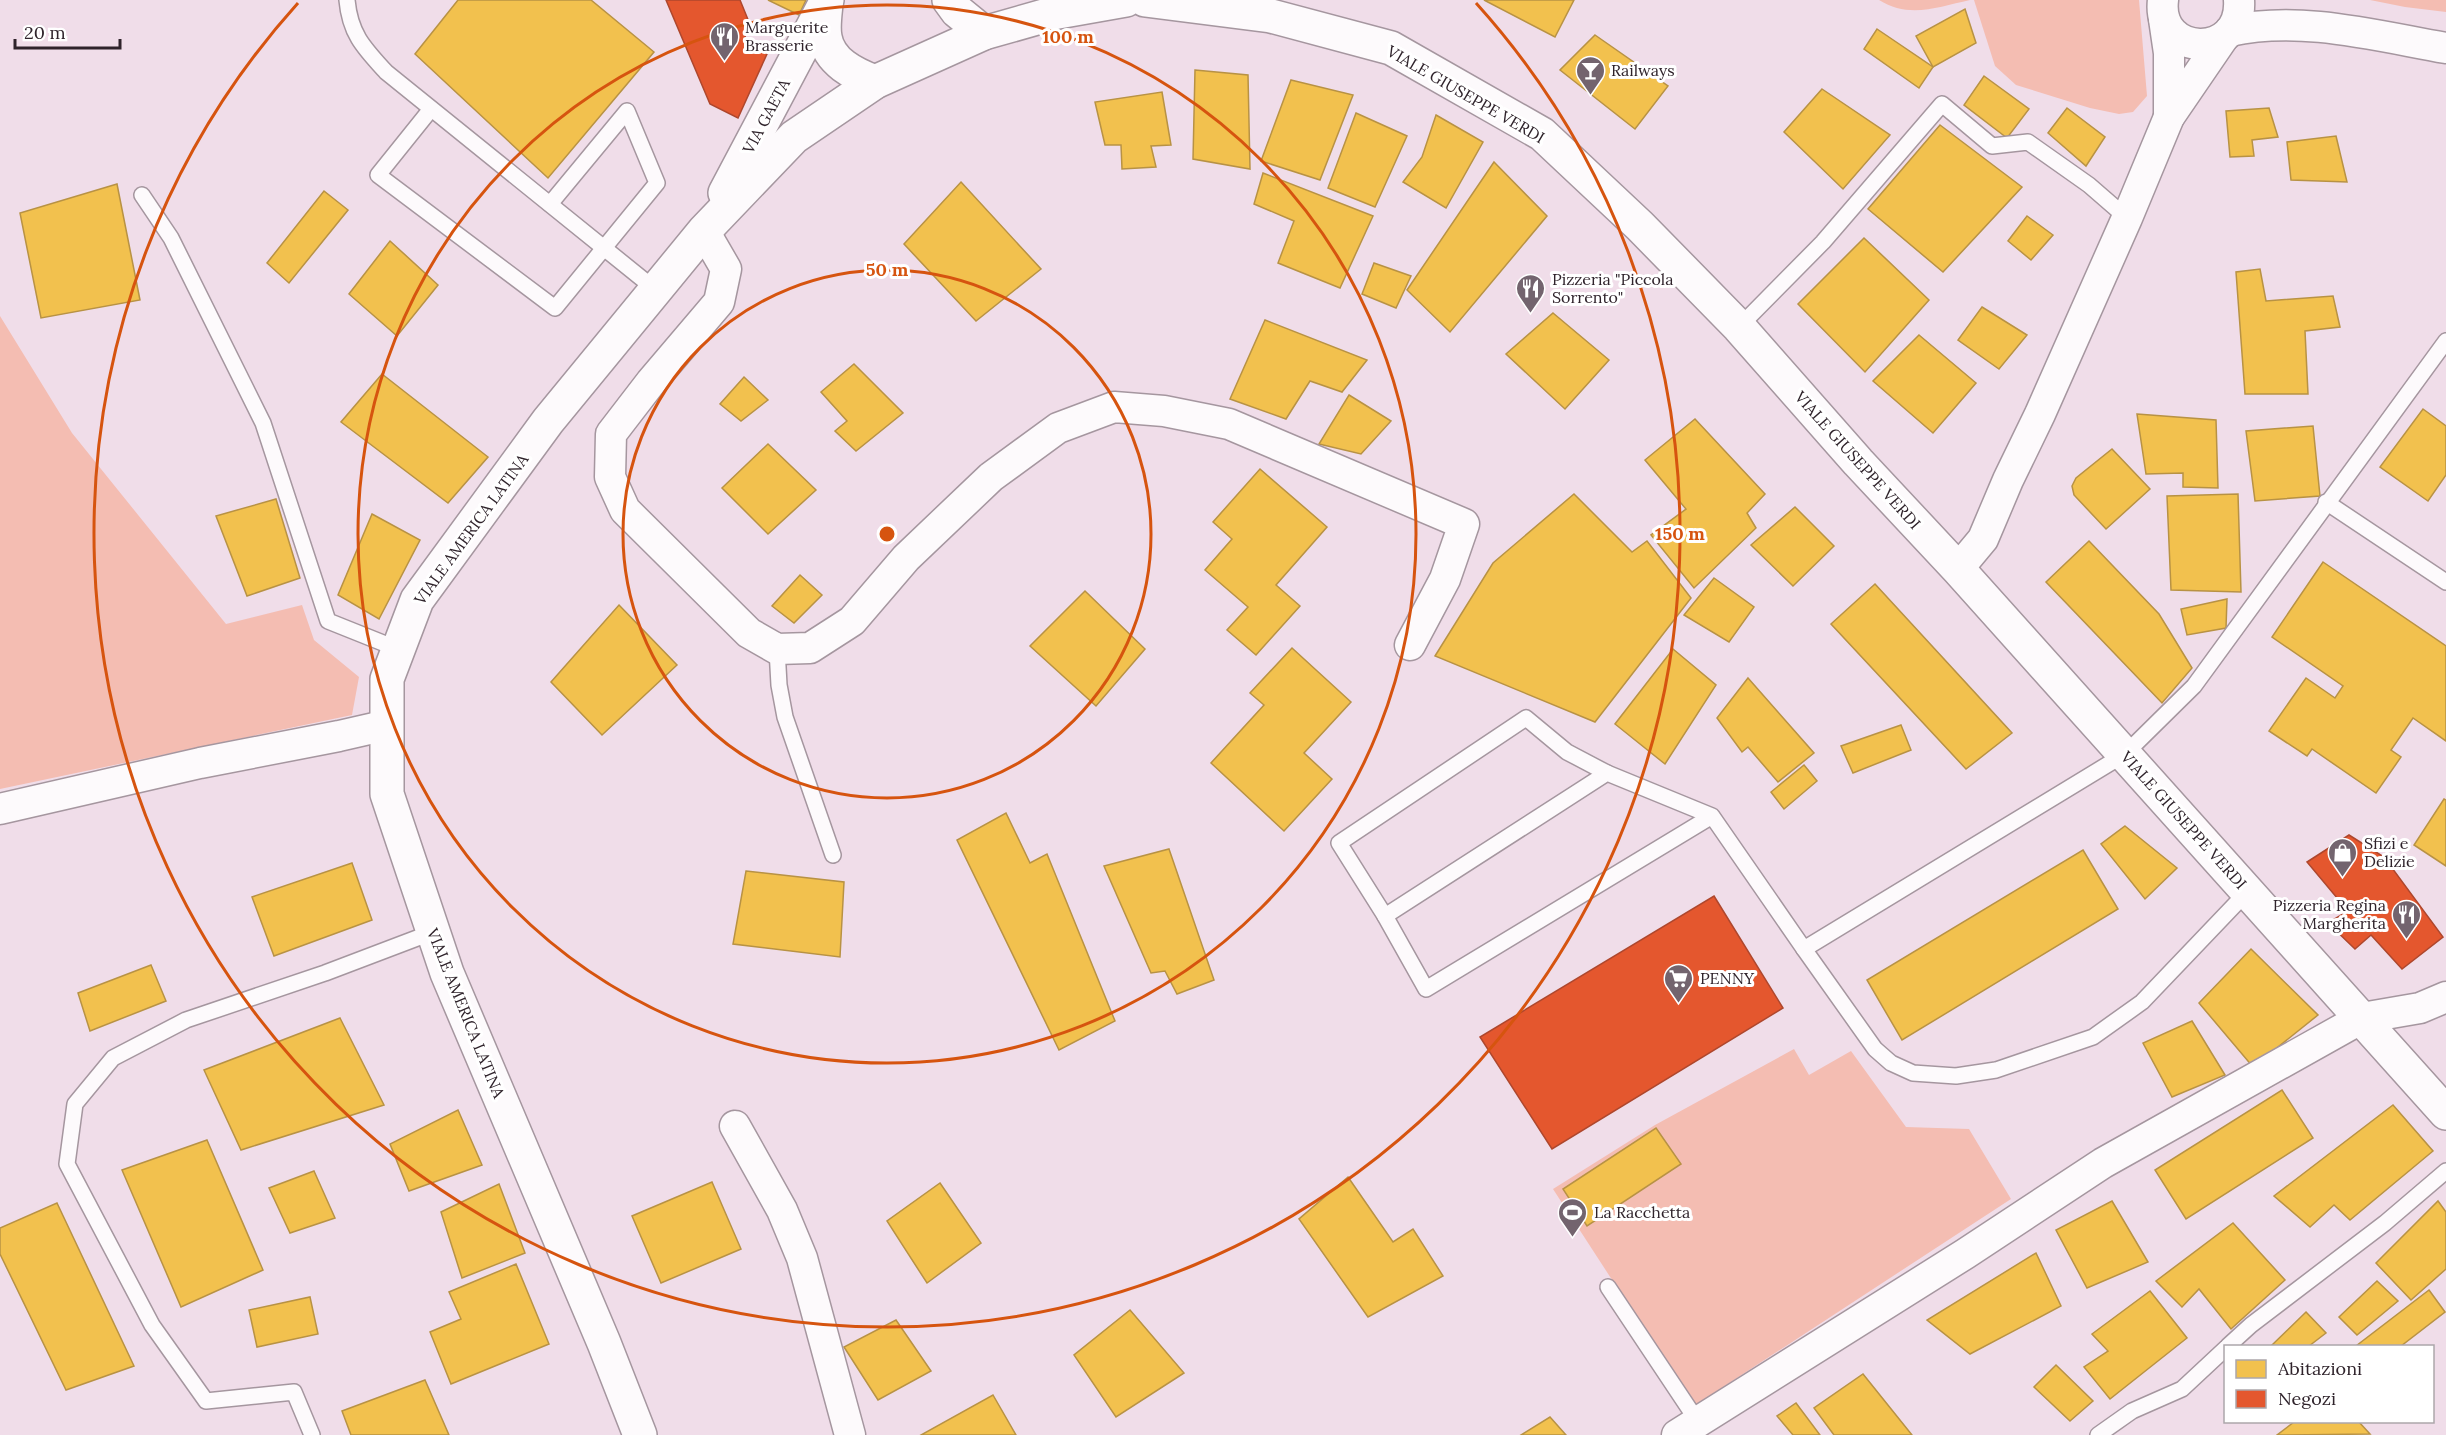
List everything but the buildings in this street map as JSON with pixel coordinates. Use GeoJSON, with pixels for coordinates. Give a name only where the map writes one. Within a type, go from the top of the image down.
{"type":"FeatureCollection","features":[{"type":"Feature","properties":{"kind":"main road"},"geometry":{"type":"LineString","coordinates":[[949,0],[957,11],[984,33],[1058,12],[1126,0]]}},
{"type":"Feature","properties":{"kind":"main road"},"geometry":{"type":"LineString","coordinates":[[826,1],[825,37],[832,53],[843,66],[856,75],[875,82]]}},
{"type":"Feature","properties":{"kind":"main road","name":"VIA GAETA"},"geometry":{"type":"LineString","coordinates":[[704,231],[826,1]]}},
{"type":"Feature","properties":{"kind":"main road","name":"VIALE GIUSEPPE VERDI"},"geometry":{"type":"LineString","coordinates":[[1158,1],[1271,16],[1391,48],[1542,134],[1640,226],[1739,327],[1858,462],[1958,569],[2446,1113]]}},
{"type":"Feature","properties":{"kind":"main road","name":"VIALE AMERICA LATINA"},"geometry":{"type":"LineString","coordinates":[[640,1435],[604,1343],[447,973],[433,932],[387,794],[387,679],[417,600],[548,421],[704,231],[794,137],[875,82],[984,33]]}},
{"type":"Feature","properties":{"kind":"street"},"geometry":{"type":"LineString","coordinates":[[1958,569],[1983,539],[2127,218],[2169,117],[2236,22],[2240,9],[2239,0]]}},
{"type":"Feature","properties":{"kind":"street"},"geometry":{"type":"LineString","coordinates":[[2259,0],[2271,8],[2301,20],[2332,29],[2446,48]]}},
{"type":"Feature","properties":{"kind":"street"},"geometry":{"type":"LineString","coordinates":[[2163,10],[2170,31],[2191,44],[2204,45],[2252,26],[2332,29]]}},
{"type":"Feature","properties":{"kind":"street"},"geometry":{"type":"LineString","coordinates":[[2163,10],[2169,53],[2169,117]]}},
{"type":"Feature","properties":{"kind":"street"},"geometry":{"type":"LineString","coordinates":[[704,231],[726,269],[719,302],[651,381],[611,435],[610,477],[625,510],[749,633],[777,649],[810,648],[852,621],[906,558],[991,477],[1058,428],[1114,407],[1164,411],[1228,424],[1464,524],[1445,579],[1410,645]]}},
{"type":"Feature","properties":{"kind":"street"},"geometry":{"type":"LineString","coordinates":[[0,809],[200,763],[387,725]]}},
{"type":"Feature","properties":{"kind":"street"},"geometry":{"type":"LineString","coordinates":[[1696,1427],[2103,1163],[2362,1018],[2420,1008],[2446,997]]}},
{"type":"Feature","properties":{"kind":"street"},"geometry":{"type":"LineString","coordinates":[[735,1126],[782,1210],[802,1258],[850,1435]]}},
{"type":"Feature","properties":{"kind":"lane"},"geometry":{"type":"LineString","coordinates":[[347,0],[349,19],[361,45],[386,72],[656,290]]}},
{"type":"Feature","properties":{"kind":"lane"},"geometry":{"type":"LineString","coordinates":[[1739,327],[1823,242],[1942,104],[1992,146],[2028,142],[2089,185],[2127,218]]}},
{"type":"Feature","properties":{"kind":"lane"},"geometry":{"type":"LineString","coordinates":[[431,109],[378,175],[555,308],[657,183],[627,111],[549,204]]}},
{"type":"Feature","properties":{"kind":"lane"},"geometry":{"type":"LineString","coordinates":[[142,195],[171,238],[263,423],[328,621],[398,649]]}},
{"type":"Feature","properties":{"kind":"lane"},"geometry":{"type":"LineString","coordinates":[[1804,949],[2125,754],[2194,686],[2326,502],[2446,341]]}},
{"type":"Feature","properties":{"kind":"lane"},"geometry":{"type":"LineString","coordinates":[[2326,502],[2446,582]]}},
{"type":"Feature","properties":{"kind":"lane"},"geometry":{"type":"LineString","coordinates":[[777,649],[779,685],[785,717],[833,855]]}},
{"type":"Feature","properties":{"kind":"lane"},"geometry":{"type":"LineString","coordinates":[[1712,816],[1426,989],[1340,843],[1526,718],[1567,752],[1607,773],[1712,816],[1875,1049],[1891,1063],[1913,1073],[1956,1076],[1996,1070],[2093,1037],[2142,1002],[2248,891]]}},
{"type":"Feature","properties":{"kind":"lane"},"geometry":{"type":"LineString","coordinates":[[1385,916],[1607,773]]}},
{"type":"Feature","properties":{"kind":"lane"},"geometry":{"type":"LineString","coordinates":[[312,1435],[294,1392],[206,1401],[152,1325],[67,1164],[75,1104],[113,1058],[186,1020],[325,973],[433,932]]}},
{"type":"Feature","properties":{"kind":"lane"},"geometry":{"type":"LineString","coordinates":[[2230,1345],[2251,1325],[2385,1223],[2446,1171]]}},
{"type":"Feature","properties":{"kind":"lane"},"geometry":{"type":"LineString","coordinates":[[1608,1287],[1696,1427]]}},
{"type":"Feature","properties":{"kind":"lane"},"geometry":{"type":"LineString","coordinates":[[2098,1435],[2132,1411],[2182,1389],[2224,1351]]}},
{"type":"Feature","properties":{"kind":"shaded area"},"geometry":{"type":"Polygon","coordinates":[[[1879,0],[1970,0],[1924,10],[1913,10],[1890,6],[1879,0]]]}},
{"type":"Feature","properties":{"kind":"shaded area"},"geometry":{"type":"Polygon","coordinates":[[[1974,0],[2139,0],[2147,96],[2133,112],[2119,114],[2090,108],[2016,85],[1995,66],[1974,0]]]}},
{"type":"Feature","properties":{"kind":"shaded area"},"geometry":{"type":"Polygon","coordinates":[[[2370,0],[2446,0],[2446,12],[2405,7],[2370,0]]]}},
{"type":"Feature","properties":{"kind":"shaded area"},"geometry":{"type":"Polygon","coordinates":[[[0,316],[72,433],[226,624],[302,605],[314,640],[359,677],[352,715],[0,789],[0,316]]]}},
{"type":"Feature","properties":{"kind":"shaded area"},"geometry":{"type":"Polygon","coordinates":[[[1794,1049],[1809,1075],[1851,1051],[1906,1127],[1969,1129],[2011,1199],[1694,1406],[1553,1189],[1655,1125],[1794,1049]]]}},
{"type":"Feature","properties":{"kind":"place","name":"Marguerite Brasserie"},"geometry":{"type":"Point","coordinates":[724,62]}},
{"type":"Feature","properties":{"kind":"place","name":"Railways"},"geometry":{"type":"Point","coordinates":[1590,96]}},
{"type":"Feature","properties":{"kind":"place","name":"Pizzeria \"Piccola Sorrento\""},"geometry":{"type":"Point","coordinates":[1531,314]}},
{"type":"Feature","properties":{"kind":"place","name":"Sfizi e Delizie"},"geometry":{"type":"Point","coordinates":[2343,878]}},
{"type":"Feature","properties":{"kind":"place","name":"Pizzeria Regina Margherita"},"geometry":{"type":"Point","coordinates":[2407,940]}},
{"type":"Feature","properties":{"kind":"place","name":"PENNY"},"geometry":{"type":"Point","coordinates":[1679,1004]}},
{"type":"Feature","properties":{"kind":"place","name":"La Racchetta"},"geometry":{"type":"Point","coordinates":[1573,1238]}}]}
